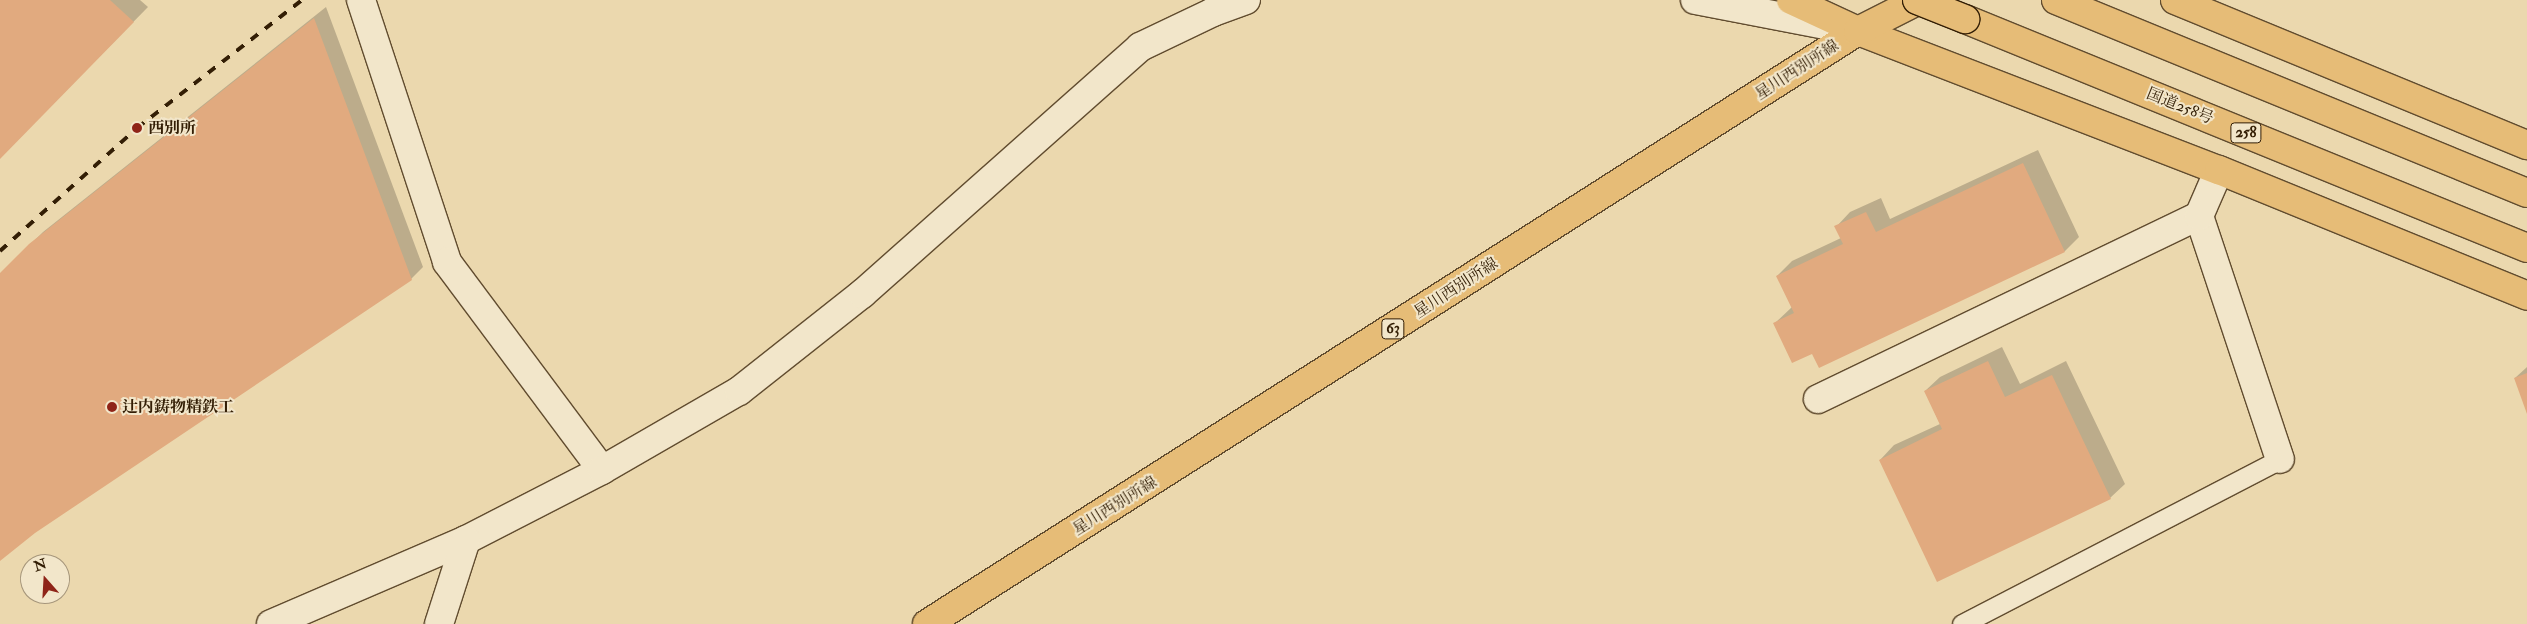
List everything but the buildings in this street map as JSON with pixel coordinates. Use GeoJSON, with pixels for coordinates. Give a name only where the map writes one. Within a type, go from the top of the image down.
{"type":"FeatureCollection","features":[{"type":"Feature","properties":{"kind":"main road"},"geometry":{"type":"LineString","coordinates":[[1791,0],[1858,31],[2219,170],[2527,296]]}},
{"type":"Feature","properties":{"kind":"main road","name":"星川西別所線"},"geometry":{"type":"LineString","coordinates":[[927,624],[1858,31],[1918,0]]}},
{"type":"Feature","properties":{"kind":"main road","name":"国道258号"},"geometry":{"type":"LineString","coordinates":[[1918,0],[2527,248]]}},
{"type":"Feature","properties":{"kind":"main road"},"geometry":{"type":"LineString","coordinates":[[2056,0],[2527,193]]}},
{"type":"Feature","properties":{"kind":"main road"},"geometry":{"type":"LineString","coordinates":[[2175,0],[2527,145]]}},
{"type":"Feature","properties":{"kind":"street"},"geometry":{"type":"LineString","coordinates":[[361,0],[447,262],[602,470]]}},
{"type":"Feature","properties":{"kind":"street"},"geometry":{"type":"LineString","coordinates":[[271,624],[466,540],[602,470],[739,391],[847,306],[1140,47],[1212,12],[1246,0]]}},
{"type":"Feature","properties":{"kind":"street"},"geometry":{"type":"LineString","coordinates":[[1695,0],[1858,31]]}},
{"type":"Feature","properties":{"kind":"street"},"geometry":{"type":"LineString","coordinates":[[1818,399],[2198,216],[2219,170]]}},
{"type":"Feature","properties":{"kind":"street"},"geometry":{"type":"LineString","coordinates":[[2198,216],[2280,459]]}},
{"type":"Feature","properties":{"kind":"street"},"geometry":{"type":"LineString","coordinates":[[439,624],[466,540]]}},
{"type":"Feature","properties":{"kind":"lane"},"geometry":{"type":"LineString","coordinates":[[1962,624],[2280,459]]}},
{"type":"Feature","properties":{"kind":"railway"},"geometry":{"type":"LineString","coordinates":[[0,251],[137,128],[302,0]]}},
{"type":"Feature","properties":{"kind":"place","name":"西別所"},"geometry":{"type":"Point","coordinates":[137,128]}},
{"type":"Feature","properties":{"kind":"place","name":"辻内鋳物精鉄工"},"geometry":{"type":"Point","coordinates":[112,407]}}]}
